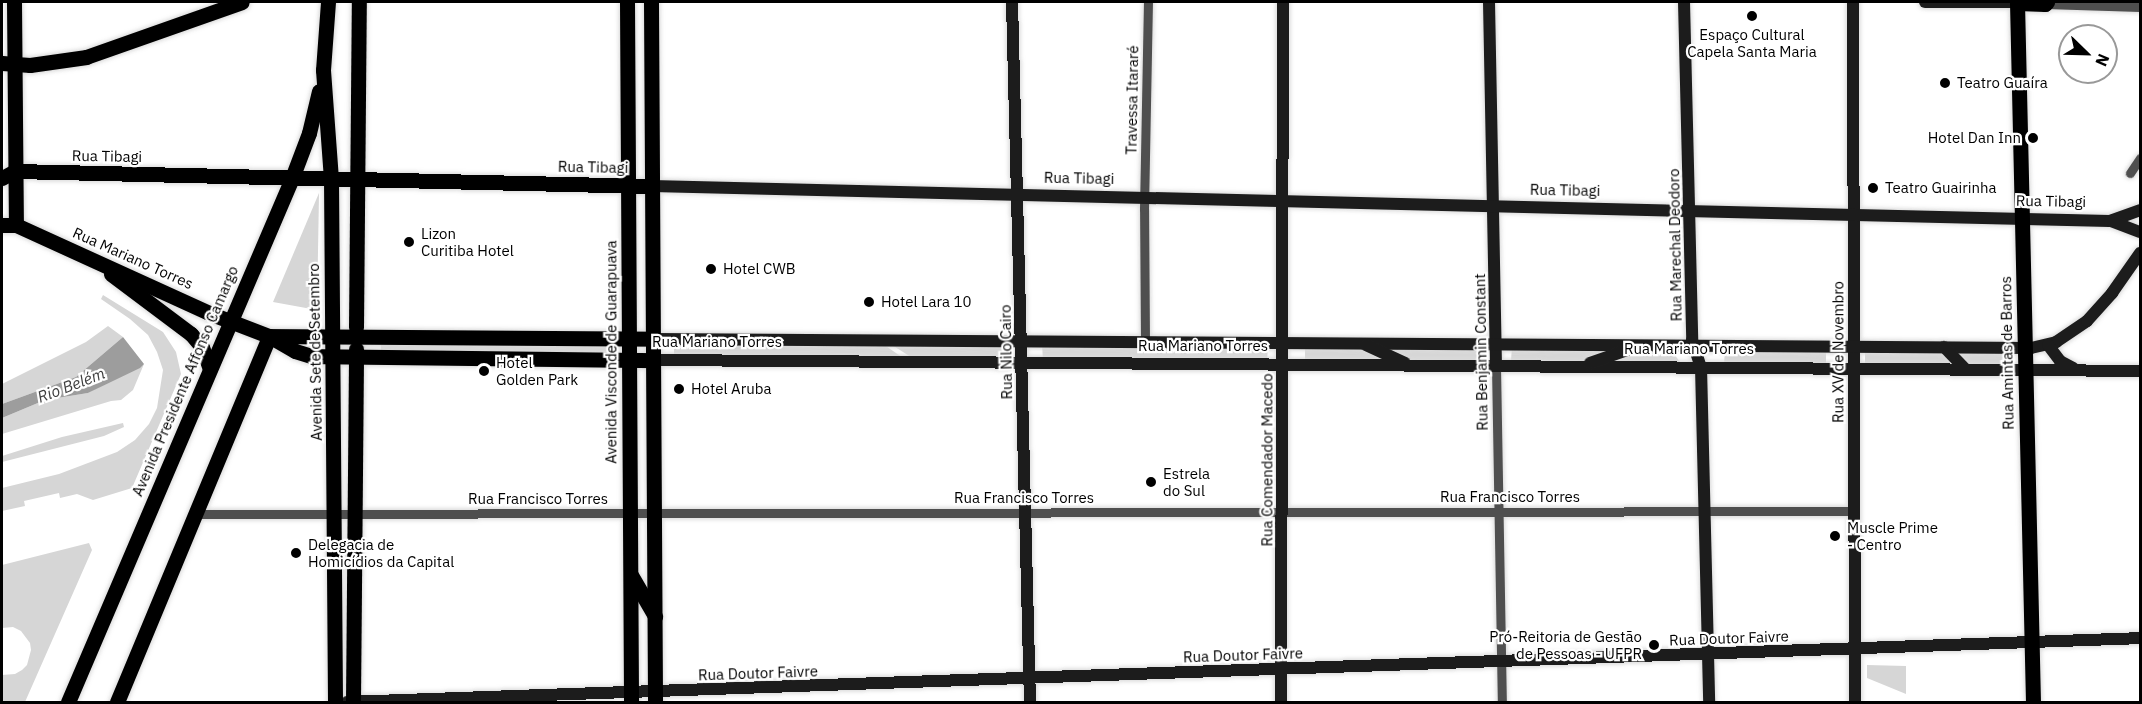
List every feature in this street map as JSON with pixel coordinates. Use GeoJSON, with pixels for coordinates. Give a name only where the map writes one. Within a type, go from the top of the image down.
{"type":"FeatureCollection","features":[{"type":"Feature","properties":{"kind":"main road"},"geometry":{"type":"LineString","coordinates":[[9,2],[13,9],[7,64],[9,225]]}},
{"type":"Feature","properties":{"kind":"main road"},"geometry":{"type":"LineString","coordinates":[[7,64],[51,64],[86,57],[242,2]]}},
{"type":"Feature","properties":{"kind":"main road","name":"Avenida Sete de Setembro"},"geometry":{"type":"LineString","coordinates":[[328,2],[323,70],[331,179],[335,702]]}},
{"type":"Feature","properties":{"kind":"main road"},"geometry":{"type":"LineString","coordinates":[[353,702],[353,514],[359,179],[358,2]]}},
{"type":"Feature","properties":{"kind":"main road","name":"Avenida Visconde de Guarapuava"},"geometry":{"type":"LineString","coordinates":[[627,2],[631,697]]}},
{"type":"Feature","properties":{"kind":"main road"},"geometry":{"type":"LineString","coordinates":[[651,2],[655,697]]}},
{"type":"Feature","properties":{"kind":"main road","name":"Rua Nilo Cairo"},"geometry":{"type":"LineString","coordinates":[[1012,2],[1030,702]]}},
{"type":"Feature","properties":{"kind":"main road","name":"Rua Comendador Macedo"},"geometry":{"type":"LineString","coordinates":[[1281,702],[1283,2]]}},
{"type":"Feature","properties":{"kind":"main road","name":"Rua Benjamin Constant"},"geometry":{"type":"LineString","coordinates":[[1489,2],[1496,366]]}},
{"type":"Feature","properties":{"kind":"main road","name":"Rua Marechal Deodoro"},"geometry":{"type":"LineString","coordinates":[[1684,2],[1693,346],[1701,368],[1709,702]]}},
{"type":"Feature","properties":{"kind":"main road","name":"Rua XV de Novembro"},"geometry":{"type":"LineString","coordinates":[[1853,2],[1855,702]]}},
{"type":"Feature","properties":{"kind":"main road"},"geometry":{"type":"LineString","coordinates":[[1925,2],[2046,3]]}},
{"type":"Feature","properties":{"kind":"main road","name":"Rua Amintas de Barros"},"geometry":{"type":"LineString","coordinates":[[2017,2],[2033,702]]}},
{"type":"Feature","properties":{"kind":"main road"},"geometry":{"type":"LineString","coordinates":[[627,94],[651,63]]}},
{"type":"Feature","properties":{"kind":"main road","name":"Avenida Presidente Affonso Camargo"},"geometry":{"type":"LineString","coordinates":[[68,702],[292,178],[309,133],[323,70]]}},
{"type":"Feature","properties":{"kind":"main road","name":"Rua Tibagi"},"geometry":{"type":"LineString","coordinates":[[8,175],[359,179],[2022,219],[2110,220],[2140,210]]}},
{"type":"Feature","properties":{"kind":"main road"},"geometry":{"type":"LineString","coordinates":[[2110,220],[2140,232]]}},
{"type":"Feature","properties":{"kind":"main road"},"geometry":{"type":"LineString","coordinates":[[628,224],[653,258]]}},
{"type":"Feature","properties":{"kind":"main road","name":"Rua Mariano Torres"},"geometry":{"type":"LineString","coordinates":[[9,225],[269,336],[295,351],[333,358],[2140,371]]}},
{"type":"Feature","properties":{"kind":"main road"},"geometry":{"type":"LineString","coordinates":[[2080,370],[2060,361],[2048,345],[2067,337],[2092,316],[2140,253]]}},
{"type":"Feature","properties":{"kind":"main road"},"geometry":{"type":"LineString","coordinates":[[86,256],[191,333],[202,347],[210,369]]}},
{"type":"Feature","properties":{"kind":"main road","name":"Rua Mariano Torres"},"geometry":{"type":"LineString","coordinates":[[269,336],[333,337],[356,332],[629,339],[1944,348],[2025,348],[2048,345]]}},
{"type":"Feature","properties":{"kind":"main road"},"geometry":{"type":"LineString","coordinates":[[117,702],[269,336]]}},
{"type":"Feature","properties":{"kind":"main road"},"geometry":{"type":"LineString","coordinates":[[881,340],[913,362]]}},
{"type":"Feature","properties":{"kind":"main road"},"geometry":{"type":"LineString","coordinates":[[1362,344],[1410,365]]}},
{"type":"Feature","properties":{"kind":"main road"},"geometry":{"type":"LineString","coordinates":[[1580,366],[1641,346]]}},
{"type":"Feature","properties":{"kind":"main road"},"geometry":{"type":"LineString","coordinates":[[1944,348],[1965,369]]}},
{"type":"Feature","properties":{"kind":"main road"},"geometry":{"type":"LineString","coordinates":[[630,468],[654,429]]}},
{"type":"Feature","properties":{"kind":"main road"},"geometry":{"type":"LineString","coordinates":[[630,574],[655,616]]}},
{"type":"Feature","properties":{"kind":"main road","name":"Rua Doutor Faivre"},"geometry":{"type":"LineString","coordinates":[[347,702],[655,697],[1030,678],[2140,638]]}},
{"type":"Feature","properties":{"kind":"street","name":"Travessa Itararé"},"geometry":{"type":"LineString","coordinates":[[1145,342],[1148,2]]}},
{"type":"Feature","properties":{"kind":"street"},"geometry":{"type":"LineString","coordinates":[[2046,3],[2140,6]]}},
{"type":"Feature","properties":{"kind":"street"},"geometry":{"type":"LineString","coordinates":[[2130,173],[2140,158]]}},
{"type":"Feature","properties":{"kind":"street","name":"Rua Benjamin Constant"},"geometry":{"type":"LineString","coordinates":[[1496,366],[1502,702]]}},
{"type":"Feature","properties":{"kind":"street","name":"Rua Francisco Torres"},"geometry":{"type":"LineString","coordinates":[[195,514],[335,516],[353,514],[630,513],[1854,511]]}},
{"type":"Feature","properties":{"kind":"shaded area"},"geometry":{"type":"Polygon","coordinates":[[[319,193],[317,310],[273,302],[319,193]]]}},
{"type":"Feature","properties":{"kind":"shaded area"},"geometry":{"type":"Polygon","coordinates":[[[103,295],[163,332],[176,352],[181,374],[132,488],[93,500],[77,494],[60,498],[59,493],[24,501],[25,506],[2,511],[2,488],[59,474],[117,452],[135,440],[149,424],[157,408],[163,370],[157,352],[148,335],[101,299],[103,295]]]}},
{"type":"Feature","properties":{"kind":"shaded area"},"geometry":{"type":"Polygon","coordinates":[[[108,326],[123,337],[76,377],[2,404],[2,384],[86,342],[108,326]]]}},
{"type":"Feature","properties":{"kind":"shaded area"},"geometry":{"type":"Polygon","coordinates":[[[381,339],[608,341],[608,358],[381,356],[381,339]]]}},
{"type":"Feature","properties":{"kind":"shaded area"},"geometry":{"type":"Polygon","coordinates":[[[674,340],[880,342],[909,362],[674,358],[674,340]]]}},
{"type":"Feature","properties":{"kind":"shaded area"},"geometry":{"type":"Polygon","coordinates":[[[889,343],[1002,343],[1002,363],[917,361],[889,343]]]}},
{"type":"Feature","properties":{"kind":"shaded area"},"geometry":{"type":"Polygon","coordinates":[[[1042,344],[1268,346],[1267,361],[1043,361],[1042,344]]]}},
{"type":"Feature","properties":{"kind":"shaded area"},"geometry":{"type":"Polygon","coordinates":[[[1305,344],[1362,346],[1399,363],[1305,360],[1305,344]]]}},
{"type":"Feature","properties":{"kind":"shaded area"},"geometry":{"type":"Polygon","coordinates":[[[1373,345],[1478,346],[1479,363],[1412,362],[1373,345]]]}},
{"type":"Feature","properties":{"kind":"shaded area"},"geometry":{"type":"Polygon","coordinates":[[[1512,346],[1627,348],[1579,364],[1511,361],[1512,346]]]}},
{"type":"Feature","properties":{"kind":"shaded area"},"geometry":{"type":"Polygon","coordinates":[[[1641,348],[1671,349],[1681,364],[1597,363],[1641,348]]]}},
{"type":"Feature","properties":{"kind":"shaded area"},"geometry":{"type":"Polygon","coordinates":[[[1725,348],[1826,351],[1826,368],[1724,366],[1725,348]]]}},
{"type":"Feature","properties":{"kind":"shaded area"},"geometry":{"type":"Polygon","coordinates":[[[1865,351],[1943,353],[1961,370],[1865,370],[1865,351]]]}},
{"type":"Feature","properties":{"kind":"shaded area"},"geometry":{"type":"Polygon","coordinates":[[[1948,353],[2006,354],[2006,370],[1965,371],[1948,353]]]}},
{"type":"Feature","properties":{"kind":"shaded area"},"geometry":{"type":"Polygon","coordinates":[[[144,364],[133,390],[121,400],[2,434],[2,418],[45,400],[88,393],[144,364]]]}},
{"type":"Feature","properties":{"kind":"shaded area"},"geometry":{"type":"Polygon","coordinates":[[[123,423],[124,427],[104,436],[2,462],[2,456],[62,437],[123,423]]]}},
{"type":"Feature","properties":{"kind":"shaded area"},"geometry":{"type":"Polygon","coordinates":[[[89,543],[92,550],[25,702],[2,702],[2,675],[15,674],[22,670],[27,665],[31,650],[30,643],[21,631],[13,627],[2,628],[2,565],[89,543]]]}},
{"type":"Feature","properties":{"kind":"shaded area"},"geometry":{"type":"Polygon","coordinates":[[[1867,665],[1906,666],[1906,694],[1867,678],[1867,665]]]}},
{"type":"Feature","properties":{"kind":"water","name":"Rio Belém"},"geometry":{"type":"Polygon","coordinates":[[[123,337],[144,364],[140,368],[88,393],[45,400],[2,418],[2,404],[76,377],[123,337]]]}},
{"type":"Feature","properties":{"kind":"place","name":"Espaço Cultural Capela Santa Maria"},"geometry":{"type":"Point","coordinates":[1752,16]}},
{"type":"Feature","properties":{"kind":"place","name":"Teatro Guaíra"},"geometry":{"type":"Point","coordinates":[1945,83]}},
{"type":"Feature","properties":{"kind":"place","name":"Hotel Dan Inn"},"geometry":{"type":"Point","coordinates":[2033,138]}},
{"type":"Feature","properties":{"kind":"place","name":"Teatro Guairinha"},"geometry":{"type":"Point","coordinates":[1873,188]}},
{"type":"Feature","properties":{"kind":"place","name":"Lizon Curitiba Hotel"},"geometry":{"type":"Point","coordinates":[409,242]}},
{"type":"Feature","properties":{"kind":"place","name":"Hotel CWB"},"geometry":{"type":"Point","coordinates":[711,269]}},
{"type":"Feature","properties":{"kind":"place","name":"Hotel Lara 10"},"geometry":{"type":"Point","coordinates":[869,302]}},
{"type":"Feature","properties":{"kind":"place","name":"Hotel Golden Park"},"geometry":{"type":"Point","coordinates":[484,371]}},
{"type":"Feature","properties":{"kind":"place","name":"Hotel Aruba"},"geometry":{"type":"Point","coordinates":[679,389]}},
{"type":"Feature","properties":{"kind":"place","name":"Estrela do Sul"},"geometry":{"type":"Point","coordinates":[1151,482]}},
{"type":"Feature","properties":{"kind":"place","name":"Muscle Prime - Centro"},"geometry":{"type":"Point","coordinates":[1835,536]}},
{"type":"Feature","properties":{"kind":"place","name":"Delegacia de Homicídios da Capital"},"geometry":{"type":"Point","coordinates":[296,553]}},
{"type":"Feature","properties":{"kind":"place","name":"Pró-Reitoria de Gestão de Pessoas - UFPR"},"geometry":{"type":"Point","coordinates":[1654,645]}}]}
